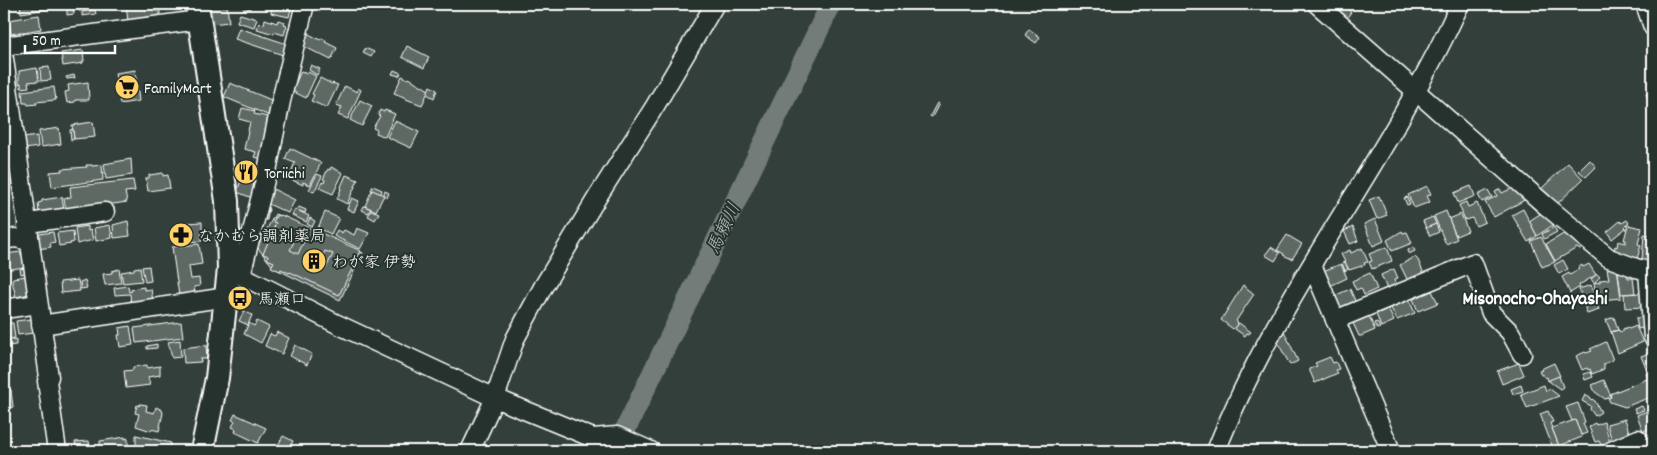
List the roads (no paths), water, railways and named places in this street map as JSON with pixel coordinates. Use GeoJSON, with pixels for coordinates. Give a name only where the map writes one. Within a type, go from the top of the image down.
{"type":"FeatureCollection","features":[{"type":"Feature","properties":{"kind":"main road"},"geometry":{"type":"LineString","coordinates":[[198,12],[227,201],[235,272],[227,297],[217,378],[202,451]]}},
{"type":"Feature","properties":{"kind":"street"},"geometry":{"type":"LineString","coordinates":[[305,4],[266,176],[248,244],[235,272],[337,324],[495,398],[593,438],[617,436],[643,448]]}},
{"type":"Feature","properties":{"kind":"street"},"geometry":{"type":"LineString","coordinates":[[470,451],[495,398],[515,339],[543,287],[655,106],[714,4]]}},
{"type":"Feature","properties":{"kind":"street"},"geometry":{"type":"LineString","coordinates":[[1317,4],[1544,204],[1609,258],[1636,268],[1651,271],[1653,337]]}},
{"type":"Feature","properties":{"kind":"street"},"geometry":{"type":"LineString","coordinates":[[1216,451],[1263,348],[1416,90],[1438,51],[1460,4]]}},
{"type":"Feature","properties":{"kind":"street"},"geometry":{"type":"LineString","coordinates":[[1645,4],[1653,27]]}},
{"type":"Feature","properties":{"kind":"street"},"geometry":{"type":"LineString","coordinates":[[4,46],[198,12]]}},
{"type":"Feature","properties":{"kind":"street"},"geometry":{"type":"LineString","coordinates":[[4,59],[8,120],[28,233],[49,377],[47,381],[57,451]]}},
{"type":"Feature","properties":{"kind":"street"},"geometry":{"type":"LineString","coordinates":[[4,240],[28,233],[36,222],[104,212]]}},
{"type":"Feature","properties":{"kind":"street"},"geometry":{"type":"LineString","coordinates":[[1335,320],[1473,263],[1491,313],[1510,332],[1522,354]]}},
{"type":"Feature","properties":{"kind":"street"},"geometry":{"type":"LineString","coordinates":[[1312,264],[1391,451]]}},
{"type":"Feature","properties":{"kind":"street"},"geometry":{"type":"LineString","coordinates":[[41,325],[227,297]]}},
{"type":"Feature","properties":{"kind":"street"},"geometry":{"type":"LineString","coordinates":[[4,309],[38,304]]}},
{"type":"Feature","properties":{"kind":"street"},"geometry":{"type":"LineString","coordinates":[[1611,451],[1638,440],[1644,451]]}},
{"type":"Feature","properties":{"kind":"waterway","name":"馬頼川"},"geometry":{"type":"LineString","coordinates":[[615,451],[831,4]]}},
{"type":"Feature","properties":{"kind":"place","name":"FamilyMart"},"geometry":{"type":"Point","coordinates":[127,87]}},
{"type":"Feature","properties":{"kind":"place","name":"Toriichi"},"geometry":{"type":"Point","coordinates":[246,172]}},
{"type":"Feature","properties":{"kind":"place","name":"なかむら調剤薬局"},"geometry":{"type":"Point","coordinates":[181,235]}},
{"type":"Feature","properties":{"kind":"place","name":"わが家 伊勢"},"geometry":{"type":"Point","coordinates":[314,261]}},
{"type":"Feature","properties":{"kind":"place","name":"馬瀬口"},"geometry":{"type":"Point","coordinates":[240,298]}},
{"type":"Feature","properties":{"kind":"district","name":"Misonocho-Ohayashi"},"geometry":{"type":"Point","coordinates":[1535,297]}}]}
